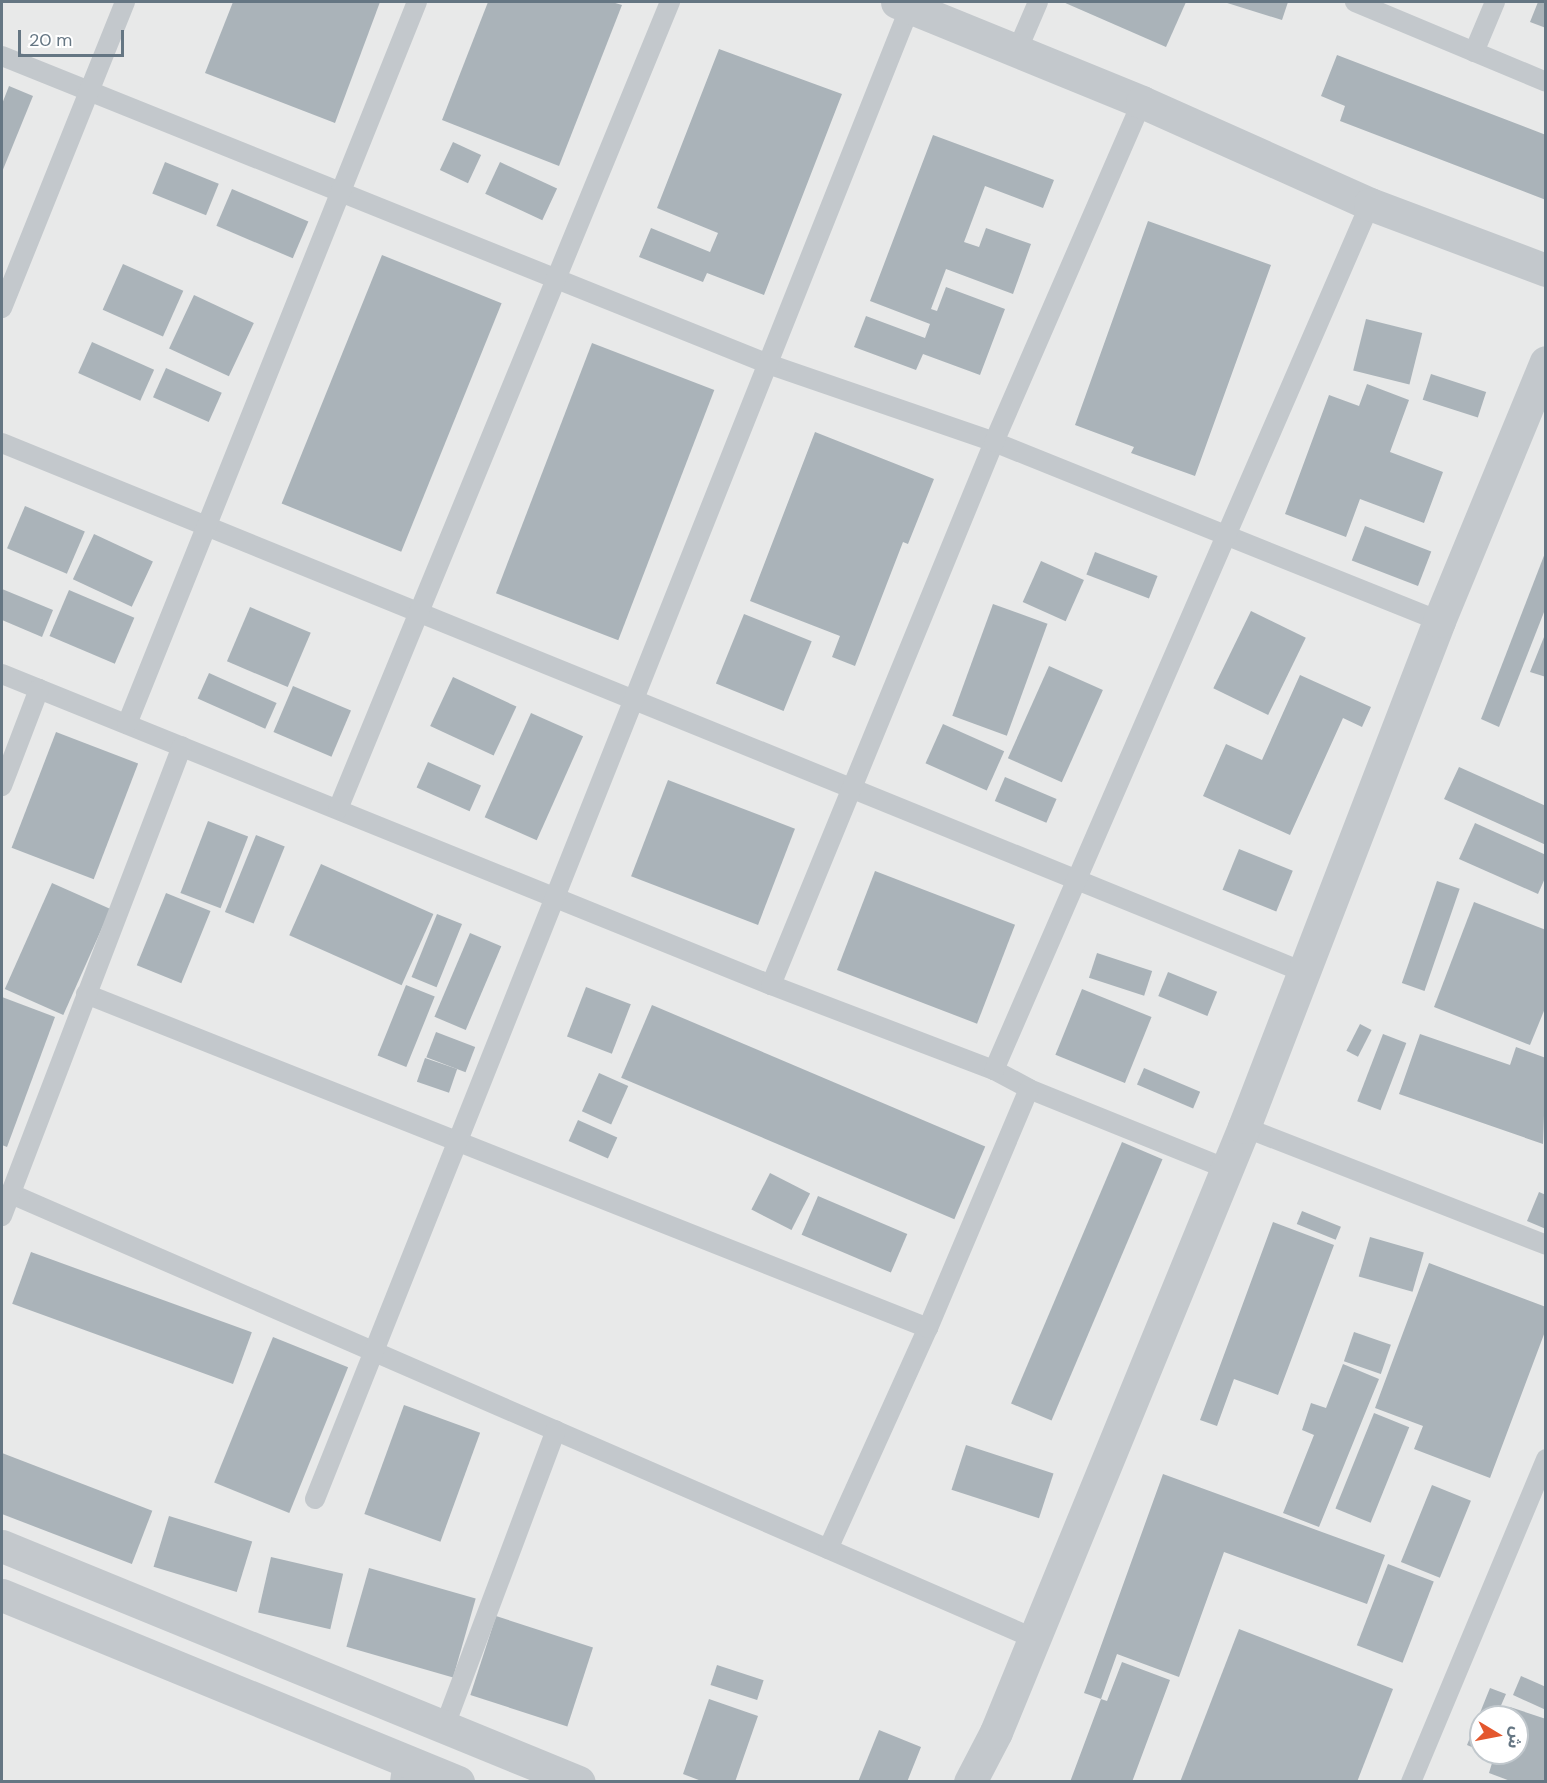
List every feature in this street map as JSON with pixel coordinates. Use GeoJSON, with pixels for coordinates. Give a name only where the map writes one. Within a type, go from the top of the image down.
{"type":"FeatureCollection","features":[{"type":"Feature","properties":{"kind":"street"},"geometry":{"type":"LineString","coordinates":[[903,4],[1142,102],[1370,204],[1545,270]]}},
{"type":"Feature","properties":{"kind":"street"},"geometry":{"type":"LineString","coordinates":[[970,1782],[996,1732],[1244,1126],[1301,971],[1439,621],[1545,362]]}},
{"type":"Feature","properties":{"kind":"street"},"geometry":{"type":"LineString","coordinates":[[2,1546],[579,1782]]}},
{"type":"Feature","properties":{"kind":"street"},"geometry":{"type":"LineString","coordinates":[[2,1595],[163,1661],[402,1771],[458,1782]]}},
{"type":"Feature","properties":{"kind":"street"},"geometry":{"type":"LineString","coordinates":[[163,1661],[181,1619]]}},
{"type":"Feature","properties":{"kind":"lane"},"geometry":{"type":"LineString","coordinates":[[2,308],[125,2]]}},
{"type":"Feature","properties":{"kind":"lane"},"geometry":{"type":"LineString","coordinates":[[127,724],[417,2]]}},
{"type":"Feature","properties":{"kind":"lane"},"geometry":{"type":"LineString","coordinates":[[338,809],[670,2]]}},
{"type":"Feature","properties":{"kind":"lane"},"geometry":{"type":"LineString","coordinates":[[1017,51],[1038,2]]}},
{"type":"Feature","properties":{"kind":"lane"},"geometry":{"type":"LineString","coordinates":[[1355,2],[1545,82]]}},
{"type":"Feature","properties":{"kind":"lane"},"geometry":{"type":"LineString","coordinates":[[1474,52],[1495,2]]}},
{"type":"Feature","properties":{"kind":"lane"},"geometry":{"type":"LineString","coordinates":[[315,1499],[768,364],[903,4]]}},
{"type":"Feature","properties":{"kind":"lane"},"geometry":{"type":"LineString","coordinates":[[2,56],[768,364],[994,442],[1225,537],[1439,621]]}},
{"type":"Feature","properties":{"kind":"lane"},"geometry":{"type":"LineString","coordinates":[[771,985],[994,442],[1142,102]]}},
{"type":"Feature","properties":{"kind":"lane"},"geometry":{"type":"LineString","coordinates":[[994,1070],[1370,204]]}},
{"type":"Feature","properties":{"kind":"lane"},"geometry":{"type":"LineString","coordinates":[[2,443],[1301,971]]}},
{"type":"Feature","properties":{"kind":"lane"},"geometry":{"type":"LineString","coordinates":[[2,674],[771,985],[994,1070],[1029,1089],[1225,1168]]}},
{"type":"Feature","properties":{"kind":"lane"},"geometry":{"type":"LineString","coordinates":[[2,786],[39,689]]}},
{"type":"Feature","properties":{"kind":"lane"},"geometry":{"type":"LineString","coordinates":[[2,1216],[182,746]]}},
{"type":"Feature","properties":{"kind":"lane"},"geometry":{"type":"LineString","coordinates":[[86,994],[928,1328]]}},
{"type":"Feature","properties":{"kind":"lane"},"geometry":{"type":"LineString","coordinates":[[828,1549],[928,1328],[1029,1089]]}},
{"type":"Feature","properties":{"kind":"lane"},"geometry":{"type":"LineString","coordinates":[[1244,1126],[1545,1245]]}},
{"type":"Feature","properties":{"kind":"lane"},"geometry":{"type":"LineString","coordinates":[[9,1193],[1033,1638]]}},
{"type":"Feature","properties":{"kind":"lane"},"geometry":{"type":"LineString","coordinates":[[444,1728],[555,1430]]}},
{"type":"Feature","properties":{"kind":"lane"},"geometry":{"type":"LineString","coordinates":[[1411,1782],[1545,1459]]}},
{"type":"Feature","properties":{"kind":"shaded area"},"geometry":{"type":"Polygon","coordinates":[[[2,2],[1545,2],[1545,1781],[2,1782],[2,2]]]}},
{"type":"Feature","properties":{"kind":"building"},"geometry":{"type":"Polygon","coordinates":[[[233,2],[380,2],[335,123],[205,73],[233,2]]]}},
{"type":"Feature","properties":{"kind":"building"},"geometry":{"type":"Polygon","coordinates":[[[488,2],[612,2],[622,5],[559,166],[442,120],[488,2]]]}},
{"type":"Feature","properties":{"kind":"building"},"geometry":{"type":"Polygon","coordinates":[[[1063,2],[1186,2],[1166,47],[1063,2]]]}},
{"type":"Feature","properties":{"kind":"building"},"geometry":{"type":"Polygon","coordinates":[[[1224,2],[1288,2],[1282,20],[1224,2]]]}},
{"type":"Feature","properties":{"kind":"building"},"geometry":{"type":"Polygon","coordinates":[[[1538,2],[1546,2],[1546,28],[1530,22],[1538,2]]]}},
{"type":"Feature","properties":{"kind":"building"},"geometry":{"type":"Polygon","coordinates":[[[719,49],[842,94],[764,295],[707,273],[703,282],[639,257],[651,228],[710,252],[718,233],[657,208],[719,49]]]}},
{"type":"Feature","properties":{"kind":"building"},"geometry":{"type":"Polygon","coordinates":[[[1337,55],[1546,135],[1546,200],[1340,121],[1345,106],[1321,96],[1337,55]]]}},
{"type":"Feature","properties":{"kind":"building"},"geometry":{"type":"Polygon","coordinates":[[[9,86],[33,96],[2,172],[2,104],[9,86]]]}},
{"type":"Feature","properties":{"kind":"building"},"geometry":{"type":"Polygon","coordinates":[[[933,135],[1054,180],[1043,208],[985,186],[964,242],[979,247],[986,228],[1031,244],[1013,294],[946,269],[931,309],[937,311],[946,287],[1005,309],[980,375],[923,354],[916,370],[854,347],[866,316],[925,338],[930,324],[870,301],[933,135]]]}},
{"type":"Feature","properties":{"kind":"building"},"geometry":{"type":"Polygon","coordinates":[[[453,142],[481,155],[468,183],[440,170],[453,142]]]}},
{"type":"Feature","properties":{"kind":"building"},"geometry":{"type":"Polygon","coordinates":[[[165,162],[219,184],[206,215],[152,194],[165,162]]]}},
{"type":"Feature","properties":{"kind":"building"},"geometry":{"type":"Polygon","coordinates":[[[500,162],[557,189],[542,220],[485,194],[500,162]]]}},
{"type":"Feature","properties":{"kind":"building"},"geometry":{"type":"Polygon","coordinates":[[[232,189],[308,221],[293,258],[216,226],[232,189]]]}},
{"type":"Feature","properties":{"kind":"building"},"geometry":{"type":"Polygon","coordinates":[[[1148,221],[1271,265],[1195,476],[1131,453],[1134,447],[1075,425],[1148,221]]]}},
{"type":"Feature","properties":{"kind":"building"},"geometry":{"type":"Polygon","coordinates":[[[382,255],[502,303],[401,552],[282,503],[382,255]]]}},
{"type":"Feature","properties":{"kind":"building"},"geometry":{"type":"Polygon","coordinates":[[[123,264],[183,291],[163,337],[103,310],[123,264]]]}},
{"type":"Feature","properties":{"kind":"building"},"geometry":{"type":"Polygon","coordinates":[[[194,295],[254,323],[229,376],[169,348],[194,295]]]}},
{"type":"Feature","properties":{"kind":"building"},"geometry":{"type":"Polygon","coordinates":[[[1366,319],[1422,333],[1409,384],[1353,370],[1366,319]]]}},
{"type":"Feature","properties":{"kind":"building"},"geometry":{"type":"Polygon","coordinates":[[[92,342],[154,370],[140,401],[78,373],[92,342]]]}},
{"type":"Feature","properties":{"kind":"building"},"geometry":{"type":"Polygon","coordinates":[[[592,343],[714,390],[618,640],[496,593],[592,343]]]}},
{"type":"Feature","properties":{"kind":"building"},"geometry":{"type":"Polygon","coordinates":[[[166,368],[222,393],[209,422],[153,397],[166,368]]]}},
{"type":"Feature","properties":{"kind":"building"},"geometry":{"type":"Polygon","coordinates":[[[1431,374],[1486,392],[1478,418],[1423,400],[1431,374]]]}},
{"type":"Feature","properties":{"kind":"building"},"geometry":{"type":"Polygon","coordinates":[[[1367,384],[1409,400],[1390,452],[1443,472],[1424,523],[1360,499],[1346,537],[1285,514],[1329,395],[1359,406],[1367,384]]]}},
{"type":"Feature","properties":{"kind":"building"},"geometry":{"type":"Polygon","coordinates":[[[815,432],[934,479],[908,544],[903,542],[855,666],[832,657],[840,636],[750,601],[815,432]]]}},
{"type":"Feature","properties":{"kind":"building"},"geometry":{"type":"Polygon","coordinates":[[[25,506],[85,531],[67,574],[7,548],[25,506]]]}},
{"type":"Feature","properties":{"kind":"building"},"geometry":{"type":"Polygon","coordinates":[[[1365,526],[1431,551],[1418,586],[1352,561],[1365,526]]]}},
{"type":"Feature","properties":{"kind":"building"},"geometry":{"type":"Polygon","coordinates":[[[94,534],[153,561],[132,607],[73,579],[94,534]]]}},
{"type":"Feature","properties":{"kind":"building"},"geometry":{"type":"Polygon","coordinates":[[[1095,552],[1158,576],[1149,598],[1086,574],[1095,552]]]}},
{"type":"Feature","properties":{"kind":"building"},"geometry":{"type":"Polygon","coordinates":[[[1545,553],[1546,607],[1499,727],[1481,719],[1545,553]]]}},
{"type":"Feature","properties":{"kind":"building"},"geometry":{"type":"Polygon","coordinates":[[[1041,561],[1084,580],[1066,621],[1023,602],[1041,561]]]}},
{"type":"Feature","properties":{"kind":"building"},"geometry":{"type":"Polygon","coordinates":[[[2,589],[53,610],[42,637],[2,620],[2,589]]]}},
{"type":"Feature","properties":{"kind":"building"},"geometry":{"type":"Polygon","coordinates":[[[69,590],[134,618],[115,664],[49,636],[69,590]]]}},
{"type":"Feature","properties":{"kind":"building"},"geometry":{"type":"Polygon","coordinates":[[[993,604],[1048,624],[1007,736],[952,716],[993,604]]]}},
{"type":"Feature","properties":{"kind":"building"},"geometry":{"type":"Polygon","coordinates":[[[250,607],[311,633],[288,687],[227,661],[250,607]]]}},
{"type":"Feature","properties":{"kind":"building"},"geometry":{"type":"Polygon","coordinates":[[[1251,611],[1306,638],[1268,715],[1213,688],[1251,611]]]}},
{"type":"Feature","properties":{"kind":"building"},"geometry":{"type":"Polygon","coordinates":[[[744,614],[812,641],[784,711],[716,684],[744,614]]]}},
{"type":"Feature","properties":{"kind":"building"},"geometry":{"type":"Polygon","coordinates":[[[1546,632],[1546,677],[1530,672],[1546,632]]]}},
{"type":"Feature","properties":{"kind":"building"},"geometry":{"type":"Polygon","coordinates":[[[1049,666],[1103,690],[1062,782],[1008,758],[1049,666]]]}},
{"type":"Feature","properties":{"kind":"building"},"geometry":{"type":"Polygon","coordinates":[[[209,673],[277,703],[265,729],[198,699],[209,673]]]}},
{"type":"Feature","properties":{"kind":"building"},"geometry":{"type":"Polygon","coordinates":[[[1300,675],[1371,707],[1362,727],[1343,718],[1290,835],[1203,796],[1226,744],[1262,760],[1300,675]]]}},
{"type":"Feature","properties":{"kind":"building"},"geometry":{"type":"Polygon","coordinates":[[[453,677],[516,707],[494,756],[430,726],[453,677]]]}},
{"type":"Feature","properties":{"kind":"building"},"geometry":{"type":"Polygon","coordinates":[[[293,686],[351,711],[331,757],[273,732],[293,686]]]}},
{"type":"Feature","properties":{"kind":"building"},"geometry":{"type":"Polygon","coordinates":[[[531,713],[583,736],[537,840],[485,817],[531,713]]]}},
{"type":"Feature","properties":{"kind":"building"},"geometry":{"type":"Polygon","coordinates":[[[943,724],[1004,751],[987,791],[926,763],[943,724]]]}},
{"type":"Feature","properties":{"kind":"building"},"geometry":{"type":"Polygon","coordinates":[[[56,732],[138,764],[94,879],[12,848],[56,732]]]}},
{"type":"Feature","properties":{"kind":"building"},"geometry":{"type":"Polygon","coordinates":[[[428,762],[481,786],[470,811],[417,788],[428,762]]]}},
{"type":"Feature","properties":{"kind":"building"},"geometry":{"type":"Polygon","coordinates":[[[1459,767],[1546,806],[1546,845],[1444,799],[1459,767]]]}},
{"type":"Feature","properties":{"kind":"building"},"geometry":{"type":"Polygon","coordinates":[[[1005,777],[1057,799],[1046,823],[995,801],[1005,777]]]}},
{"type":"Feature","properties":{"kind":"building"},"geometry":{"type":"Polygon","coordinates":[[[668,780],[795,829],[758,925],[631,876],[668,780]]]}},
{"type":"Feature","properties":{"kind":"building"},"geometry":{"type":"Polygon","coordinates":[[[208,821],[248,836],[221,908],[180,893],[208,821]]]}},
{"type":"Feature","properties":{"kind":"building"},"geometry":{"type":"Polygon","coordinates":[[[1475,823],[1546,855],[1546,876],[1538,894],[1459,859],[1475,823]]]}},
{"type":"Feature","properties":{"kind":"building"},"geometry":{"type":"Polygon","coordinates":[[[256,835],[285,847],[254,924],[225,912],[256,835]]]}},
{"type":"Feature","properties":{"kind":"building"},"geometry":{"type":"Polygon","coordinates":[[[1239,849],[1293,871],[1276,912],[1223,890],[1239,849]]]}},
{"type":"Feature","properties":{"kind":"building"},"geometry":{"type":"Polygon","coordinates":[[[321,864],[433,914],[402,985],[289,935],[321,864]]]}},
{"type":"Feature","properties":{"kind":"building"},"geometry":{"type":"Polygon","coordinates":[[[875,871],[1015,925],[977,1024],[837,970],[875,871]]]}},
{"type":"Feature","properties":{"kind":"building"},"geometry":{"type":"Polygon","coordinates":[[[1437,881],[1460,889],[1425,991],[1402,983],[1437,881]]]}},
{"type":"Feature","properties":{"kind":"building"},"geometry":{"type":"Polygon","coordinates":[[[52,883],[110,909],[63,1015],[5,989],[52,883]]]}},
{"type":"Feature","properties":{"kind":"building"},"geometry":{"type":"Polygon","coordinates":[[[166,893],[211,911],[181,983],[137,965],[166,893]]]}},
{"type":"Feature","properties":{"kind":"building"},"geometry":{"type":"Polygon","coordinates":[[[1474,902],[1546,930],[1546,1006],[1530,1045],[1434,1007],[1474,902]]]}},
{"type":"Feature","properties":{"kind":"building"},"geometry":{"type":"Polygon","coordinates":[[[437,914],[462,924],[437,987],[412,977],[437,914]]]}},
{"type":"Feature","properties":{"kind":"building"},"geometry":{"type":"Polygon","coordinates":[[[470,933],[501,946],[466,1030],[434,1017],[470,933]]]}},
{"type":"Feature","properties":{"kind":"building"},"geometry":{"type":"Polygon","coordinates":[[[1097,953],[1152,971],[1144,996],[1089,978],[1097,953]]]}},
{"type":"Feature","properties":{"kind":"building"},"geometry":{"type":"Polygon","coordinates":[[[1168,972],[1217,992],[1207,1016],[1158,996],[1168,972]]]}},
{"type":"Feature","properties":{"kind":"building"},"geometry":{"type":"Polygon","coordinates":[[[406,985],[435,997],[406,1067],[378,1055],[406,985]]]}},
{"type":"Feature","properties":{"kind":"building"},"geometry":{"type":"Polygon","coordinates":[[[586,987],[631,1004],[612,1054],[567,1036],[586,987]]]}},
{"type":"Feature","properties":{"kind":"building"},"geometry":{"type":"Polygon","coordinates":[[[1082,989],[1152,1017],[1125,1083],[1055,1055],[1082,989]]]}},
{"type":"Feature","properties":{"kind":"building"},"geometry":{"type":"Polygon","coordinates":[[[2,997],[55,1017],[7,1147],[2,1145],[2,997]]]}},
{"type":"Feature","properties":{"kind":"building"},"geometry":{"type":"Polygon","coordinates":[[[652,1005],[985,1146],[954,1219],[621,1078],[652,1005]]]}},
{"type":"Feature","properties":{"kind":"building"},"geometry":{"type":"Polygon","coordinates":[[[1360,1024],[1372,1030],[1358,1057],[1346,1051],[1360,1024]]]}},
{"type":"Feature","properties":{"kind":"building"},"geometry":{"type":"Polygon","coordinates":[[[436,1032],[475,1047],[466,1072],[426,1057],[436,1032]]]}},
{"type":"Feature","properties":{"kind":"building"},"geometry":{"type":"Polygon","coordinates":[[[1383,1034],[1406,1043],[1381,1110],[1357,1101],[1383,1034]]]}},
{"type":"Feature","properties":{"kind":"building"},"geometry":{"type":"Polygon","coordinates":[[[1420,1034],[1510,1065],[1516,1047],[1546,1058],[1543,1144],[1399,1094],[1420,1034]]]}},
{"type":"Feature","properties":{"kind":"building"},"geometry":{"type":"Polygon","coordinates":[[[425,1058],[457,1069],[449,1093],[417,1082],[425,1058]]]}},
{"type":"Feature","properties":{"kind":"building"},"geometry":{"type":"Polygon","coordinates":[[[1144,1068],[1200,1092],[1193,1108],[1137,1085],[1144,1068]]]}},
{"type":"Feature","properties":{"kind":"building"},"geometry":{"type":"Polygon","coordinates":[[[599,1073],[628,1086],[611,1124],[582,1111],[599,1073]]]}},
{"type":"Feature","properties":{"kind":"building"},"geometry":{"type":"Polygon","coordinates":[[[578,1120],[617,1137],[608,1159],[569,1141],[578,1120]]]}},
{"type":"Feature","properties":{"kind":"building"},"geometry":{"type":"Polygon","coordinates":[[[1122,1142],[1163,1159],[1052,1421],[1011,1403],[1122,1142]]]}},
{"type":"Feature","properties":{"kind":"building"},"geometry":{"type":"Polygon","coordinates":[[[770,1173],[810,1193],[791,1230],[751,1210],[770,1173]]]}},
{"type":"Feature","properties":{"kind":"building"},"geometry":{"type":"Polygon","coordinates":[[[1539,1192],[1546,1195],[1546,1229],[1527,1221],[1539,1192]]]}},
{"type":"Feature","properties":{"kind":"building"},"geometry":{"type":"Polygon","coordinates":[[[818,1196],[907,1234],[891,1273],[802,1235],[818,1196]]]}},
{"type":"Feature","properties":{"kind":"building"},"geometry":{"type":"Polygon","coordinates":[[[1302,1211],[1341,1227],[1336,1240],[1297,1224],[1302,1211]]]}},
{"type":"Feature","properties":{"kind":"building"},"geometry":{"type":"Polygon","coordinates":[[[1273,1222],[1334,1245],[1278,1395],[1234,1379],[1217,1426],[1200,1420],[1273,1222]]]}},
{"type":"Feature","properties":{"kind":"building"},"geometry":{"type":"Polygon","coordinates":[[[1370,1237],[1424,1252],[1413,1292],[1359,1276],[1370,1237]]]}},
{"type":"Feature","properties":{"kind":"building"},"geometry":{"type":"Polygon","coordinates":[[[31,1252],[252,1332],[233,1384],[12,1304],[31,1252]]]}},
{"type":"Feature","properties":{"kind":"building"},"geometry":{"type":"Polygon","coordinates":[[[1429,1263],[1546,1307],[1546,1329],[1490,1478],[1414,1449],[1423,1426],[1375,1408],[1429,1263]]]}},
{"type":"Feature","properties":{"kind":"building"},"geometry":{"type":"Polygon","coordinates":[[[1354,1332],[1391,1345],[1381,1374],[1344,1361],[1354,1332]]]}},
{"type":"Feature","properties":{"kind":"building"},"geometry":{"type":"Polygon","coordinates":[[[273,1337],[348,1367],[289,1513],[214,1483],[273,1337]]]}},
{"type":"Feature","properties":{"kind":"building"},"geometry":{"type":"Polygon","coordinates":[[[1343,1364],[1379,1379],[1319,1527],[1283,1513],[1314,1435],[1302,1430],[1311,1403],[1326,1408],[1343,1364]]]}},
{"type":"Feature","properties":{"kind":"building"},"geometry":{"type":"Polygon","coordinates":[[[404,1405],[480,1433],[440,1542],[364,1514],[404,1405]]]}},
{"type":"Feature","properties":{"kind":"building"},"geometry":{"type":"Polygon","coordinates":[[[1374,1413],[1409,1427],[1371,1523],[1335,1508],[1374,1413]]]}},
{"type":"Feature","properties":{"kind":"building"},"geometry":{"type":"Polygon","coordinates":[[[966,1445],[1053,1473],[1039,1518],[951,1490],[966,1445]]]}},
{"type":"Feature","properties":{"kind":"building"},"geometry":{"type":"Polygon","coordinates":[[[2,1453],[152,1511],[132,1564],[2,1514],[2,1453]]]}},
{"type":"Feature","properties":{"kind":"building"},"geometry":{"type":"Polygon","coordinates":[[[1163,1474],[1385,1555],[1367,1604],[1224,1552],[1179,1677],[1117,1654],[1101,1699],[1084,1693],[1163,1474]]]}},
{"type":"Feature","properties":{"kind":"building"},"geometry":{"type":"Polygon","coordinates":[[[1432,1485],[1471,1501],[1440,1578],[1401,1562],[1432,1485]]]}},
{"type":"Feature","properties":{"kind":"building"},"geometry":{"type":"Polygon","coordinates":[[[169,1516],[252,1541],[237,1592],[154,1567],[169,1516]]]}},
{"type":"Feature","properties":{"kind":"building"},"geometry":{"type":"Polygon","coordinates":[[[271,1557],[343,1574],[330,1629],[258,1613],[271,1557]]]}},
{"type":"Feature","properties":{"kind":"building"},"geometry":{"type":"Polygon","coordinates":[[[1388,1564],[1434,1582],[1403,1663],[1357,1645],[1388,1564]]]}},
{"type":"Feature","properties":{"kind":"building"},"geometry":{"type":"Polygon","coordinates":[[[369,1568],[476,1599],[453,1677],[346,1647],[369,1568]]]}},
{"type":"Feature","properties":{"kind":"building"},"geometry":{"type":"Polygon","coordinates":[[[496,1616],[593,1648],[567,1726],[470,1695],[496,1616]]]}},
{"type":"Feature","properties":{"kind":"building"},"geometry":{"type":"Polygon","coordinates":[[[1239,1629],[1393,1689],[1357,1782],[1180,1782],[1239,1629]]]}},
{"type":"Feature","properties":{"kind":"building"},"geometry":{"type":"Polygon","coordinates":[[[1122,1662],[1170,1680],[1132,1782],[1070,1782],[1101,1699],[1107,1701],[1122,1662]]]}},
{"type":"Feature","properties":{"kind":"building"},"geometry":{"type":"Polygon","coordinates":[[[717,1665],[764,1680],[757,1700],[711,1685],[717,1665]]]}},
{"type":"Feature","properties":{"kind":"building"},"geometry":{"type":"Polygon","coordinates":[[[1521,1676],[1546,1687],[1546,1710],[1513,1695],[1521,1676]]]}},
{"type":"Feature","properties":{"kind":"building"},"geometry":{"type":"Polygon","coordinates":[[[1490,1688],[1506,1694],[1501,1705],[1483,1705],[1490,1688]]]}},
{"type":"Feature","properties":{"kind":"building"},"geometry":{"type":"Polygon","coordinates":[[[709,1699],[758,1716],[735,1782],[704,1782],[683,1774],[709,1699]]]}},
{"type":"Feature","properties":{"kind":"building"},"geometry":{"type":"Polygon","coordinates":[[[1529,1713],[1546,1719],[1546,1782],[1513,1782],[1489,1773],[1491,1765],[1529,1765],[1529,1713]]]}},
{"type":"Feature","properties":{"kind":"building"},"geometry":{"type":"Polygon","coordinates":[[[879,1730],[921,1747],[907,1782],[858,1782],[879,1730]]]}}]}
